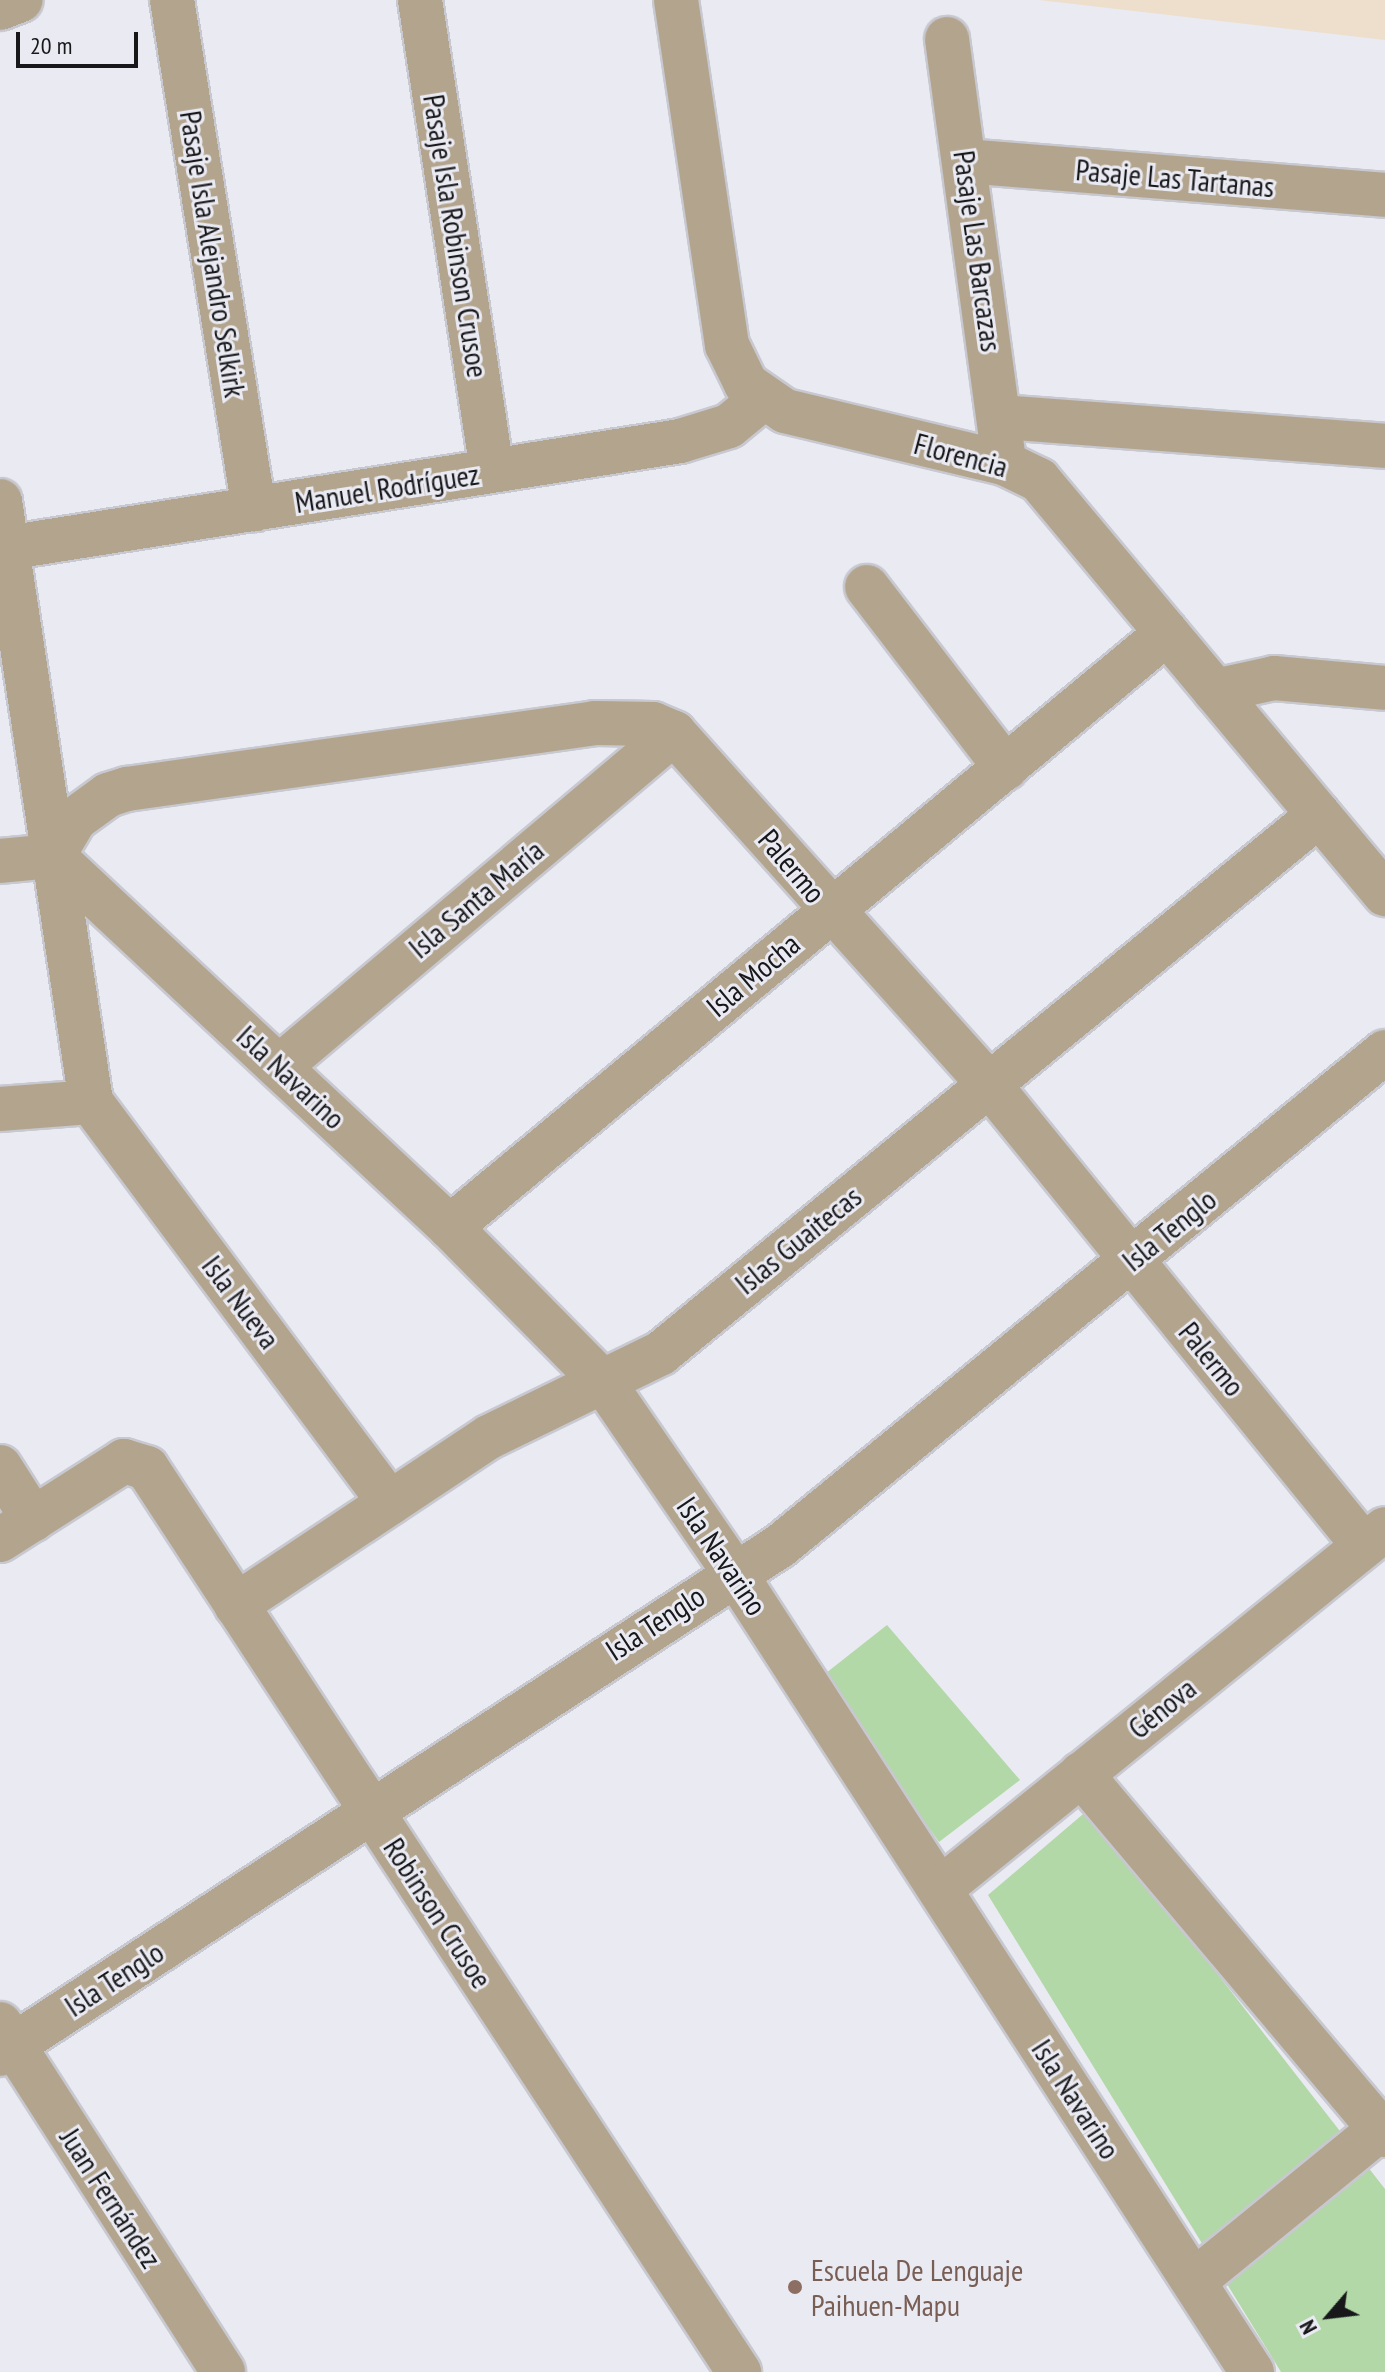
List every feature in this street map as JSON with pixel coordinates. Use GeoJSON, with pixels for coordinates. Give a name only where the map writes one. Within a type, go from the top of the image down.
{"type":"FeatureCollection","features":[{"type":"Feature","properties":{"kind":"street"},"geometry":{"type":"LineString","coordinates":[[0,8],[21,0]]}},
{"type":"Feature","properties":{"kind":"street","name":"Pasaje Isla Alejandro Selkirk"},"geometry":{"type":"LineString","coordinates":[[172,0],[254,509]]}},
{"type":"Feature","properties":{"kind":"street","name":"Pasaje Isla Robinson Crusoe"},"geometry":{"type":"LineString","coordinates":[[420,0],[492,471]]}},
{"type":"Feature","properties":{"kind":"street","name":"Florencia"},"geometry":{"type":"LineString","coordinates":[[676,0],[727,345],[733,365],[762,399],[785,411],[1004,463],[1039,480],[1385,894]]}},
{"type":"Feature","properties":{"kind":"street","name":"Pasaje Las Barcazas"},"geometry":{"type":"LineString","coordinates":[[947,39],[1002,417],[1004,463]]}},
{"type":"Feature","properties":{"kind":"street","name":"Pasaje Las Tartanas"},"geometry":{"type":"LineString","coordinates":[[965,161],[1385,195]]}},
{"type":"Feature","properties":{"kind":"street","name":"Manuel Rodríguez"},"geometry":{"type":"LineString","coordinates":[[4,548],[707,435],[729,426],[762,399]]}},
{"type":"Feature","properties":{"kind":"street"},"geometry":{"type":"LineString","coordinates":[[1002,417],[1385,446]]}},
{"type":"Feature","properties":{"kind":"street"},"geometry":{"type":"LineString","coordinates":[[0,501],[4,548],[91,1102],[0,1109]]}},
{"type":"Feature","properties":{"kind":"street"},"geometry":{"type":"LineString","coordinates":[[867,587],[1006,768]]}},
{"type":"Feature","properties":{"kind":"street","name":"Isla Mocha"},"geometry":{"type":"LineString","coordinates":[[450,1227],[1167,633]]}},
{"type":"Feature","properties":{"kind":"street"},"geometry":{"type":"LineString","coordinates":[[1215,691],[1274,678],[1385,688]]}},
{"type":"Feature","properties":{"kind":"street","name":"Palermo"},"geometry":{"type":"LineString","coordinates":[[53,856],[75,819],[108,795],[127,789],[594,723],[653,724],[674,733],[693,748],[830,911],[988,1083],[1132,1260],[1375,1537]]}},
{"type":"Feature","properties":{"kind":"street","name":"Isla Santa María"},"geometry":{"type":"LineString","coordinates":[[280,1066],[674,733]]}},
{"type":"Feature","properties":{"kind":"street","name":"Islas Guaitecas"},"geometry":{"type":"LineString","coordinates":[[236,1605],[489,1437],[551,1404],[604,1383],[661,1353],[1319,815]]}},
{"type":"Feature","properties":{"kind":"street"},"geometry":{"type":"LineString","coordinates":[[0,861],[53,856]]}},
{"type":"Feature","properties":{"kind":"street","name":"Isla Navarino"},"geometry":{"type":"LineString","coordinates":[[53,856],[450,1227],[604,1383],[734,1572],[1252,2372]]}},
{"type":"Feature","properties":{"kind":"street","name":"Isla Tenglo"},"geometry":{"type":"LineString","coordinates":[[5,2041],[371,1810],[734,1572],[780,1546],[1385,1052]]}},
{"type":"Feature","properties":{"kind":"street","name":"Isla Nueva"},"geometry":{"type":"LineString","coordinates":[[91,1102],[390,1503]]}},
{"type":"Feature","properties":{"kind":"street","name":"Robinson Crusoe"},"geometry":{"type":"LineString","coordinates":[[17,1530],[131,1460],[147,1468],[739,2372]]}},
{"type":"Feature","properties":{"kind":"street"},"geometry":{"type":"LineString","coordinates":[[0,1467],[17,1530]]}},
{"type":"Feature","properties":{"kind":"street","name":"Génova"},"geometry":{"type":"LineString","coordinates":[[940,1889],[1375,1537]]}},
{"type":"Feature","properties":{"kind":"street"},"geometry":{"type":"LineString","coordinates":[[1081,1774],[1384,2130],[1194,2281]]}},
{"type":"Feature","properties":{"kind":"street","name":"Juan Fernández"},"geometry":{"type":"LineString","coordinates":[[5,2041],[223,2372]]}},
{"type":"Feature","properties":{"kind":"shaded area"},"geometry":{"type":"Polygon","coordinates":[[[1039,0],[1385,0],[1385,40],[1039,0]]]}},
{"type":"Feature","properties":{"kind":"green space"},"geometry":{"type":"Polygon","coordinates":[[[887,1625],[1020,1780],[939,1842],[821,1677],[887,1625]]]}},
{"type":"Feature","properties":{"kind":"green space"},"geometry":{"type":"Polygon","coordinates":[[[1089,1809],[1385,2189],[1385,2372],[1281,2372],[988,1895],[1089,1809]]]}},
{"type":"Feature","properties":{"kind":"place","name":"Escuela De Lenguaje Paihuen-Mapu"},"geometry":{"type":"Point","coordinates":[795,2287]}}]}
